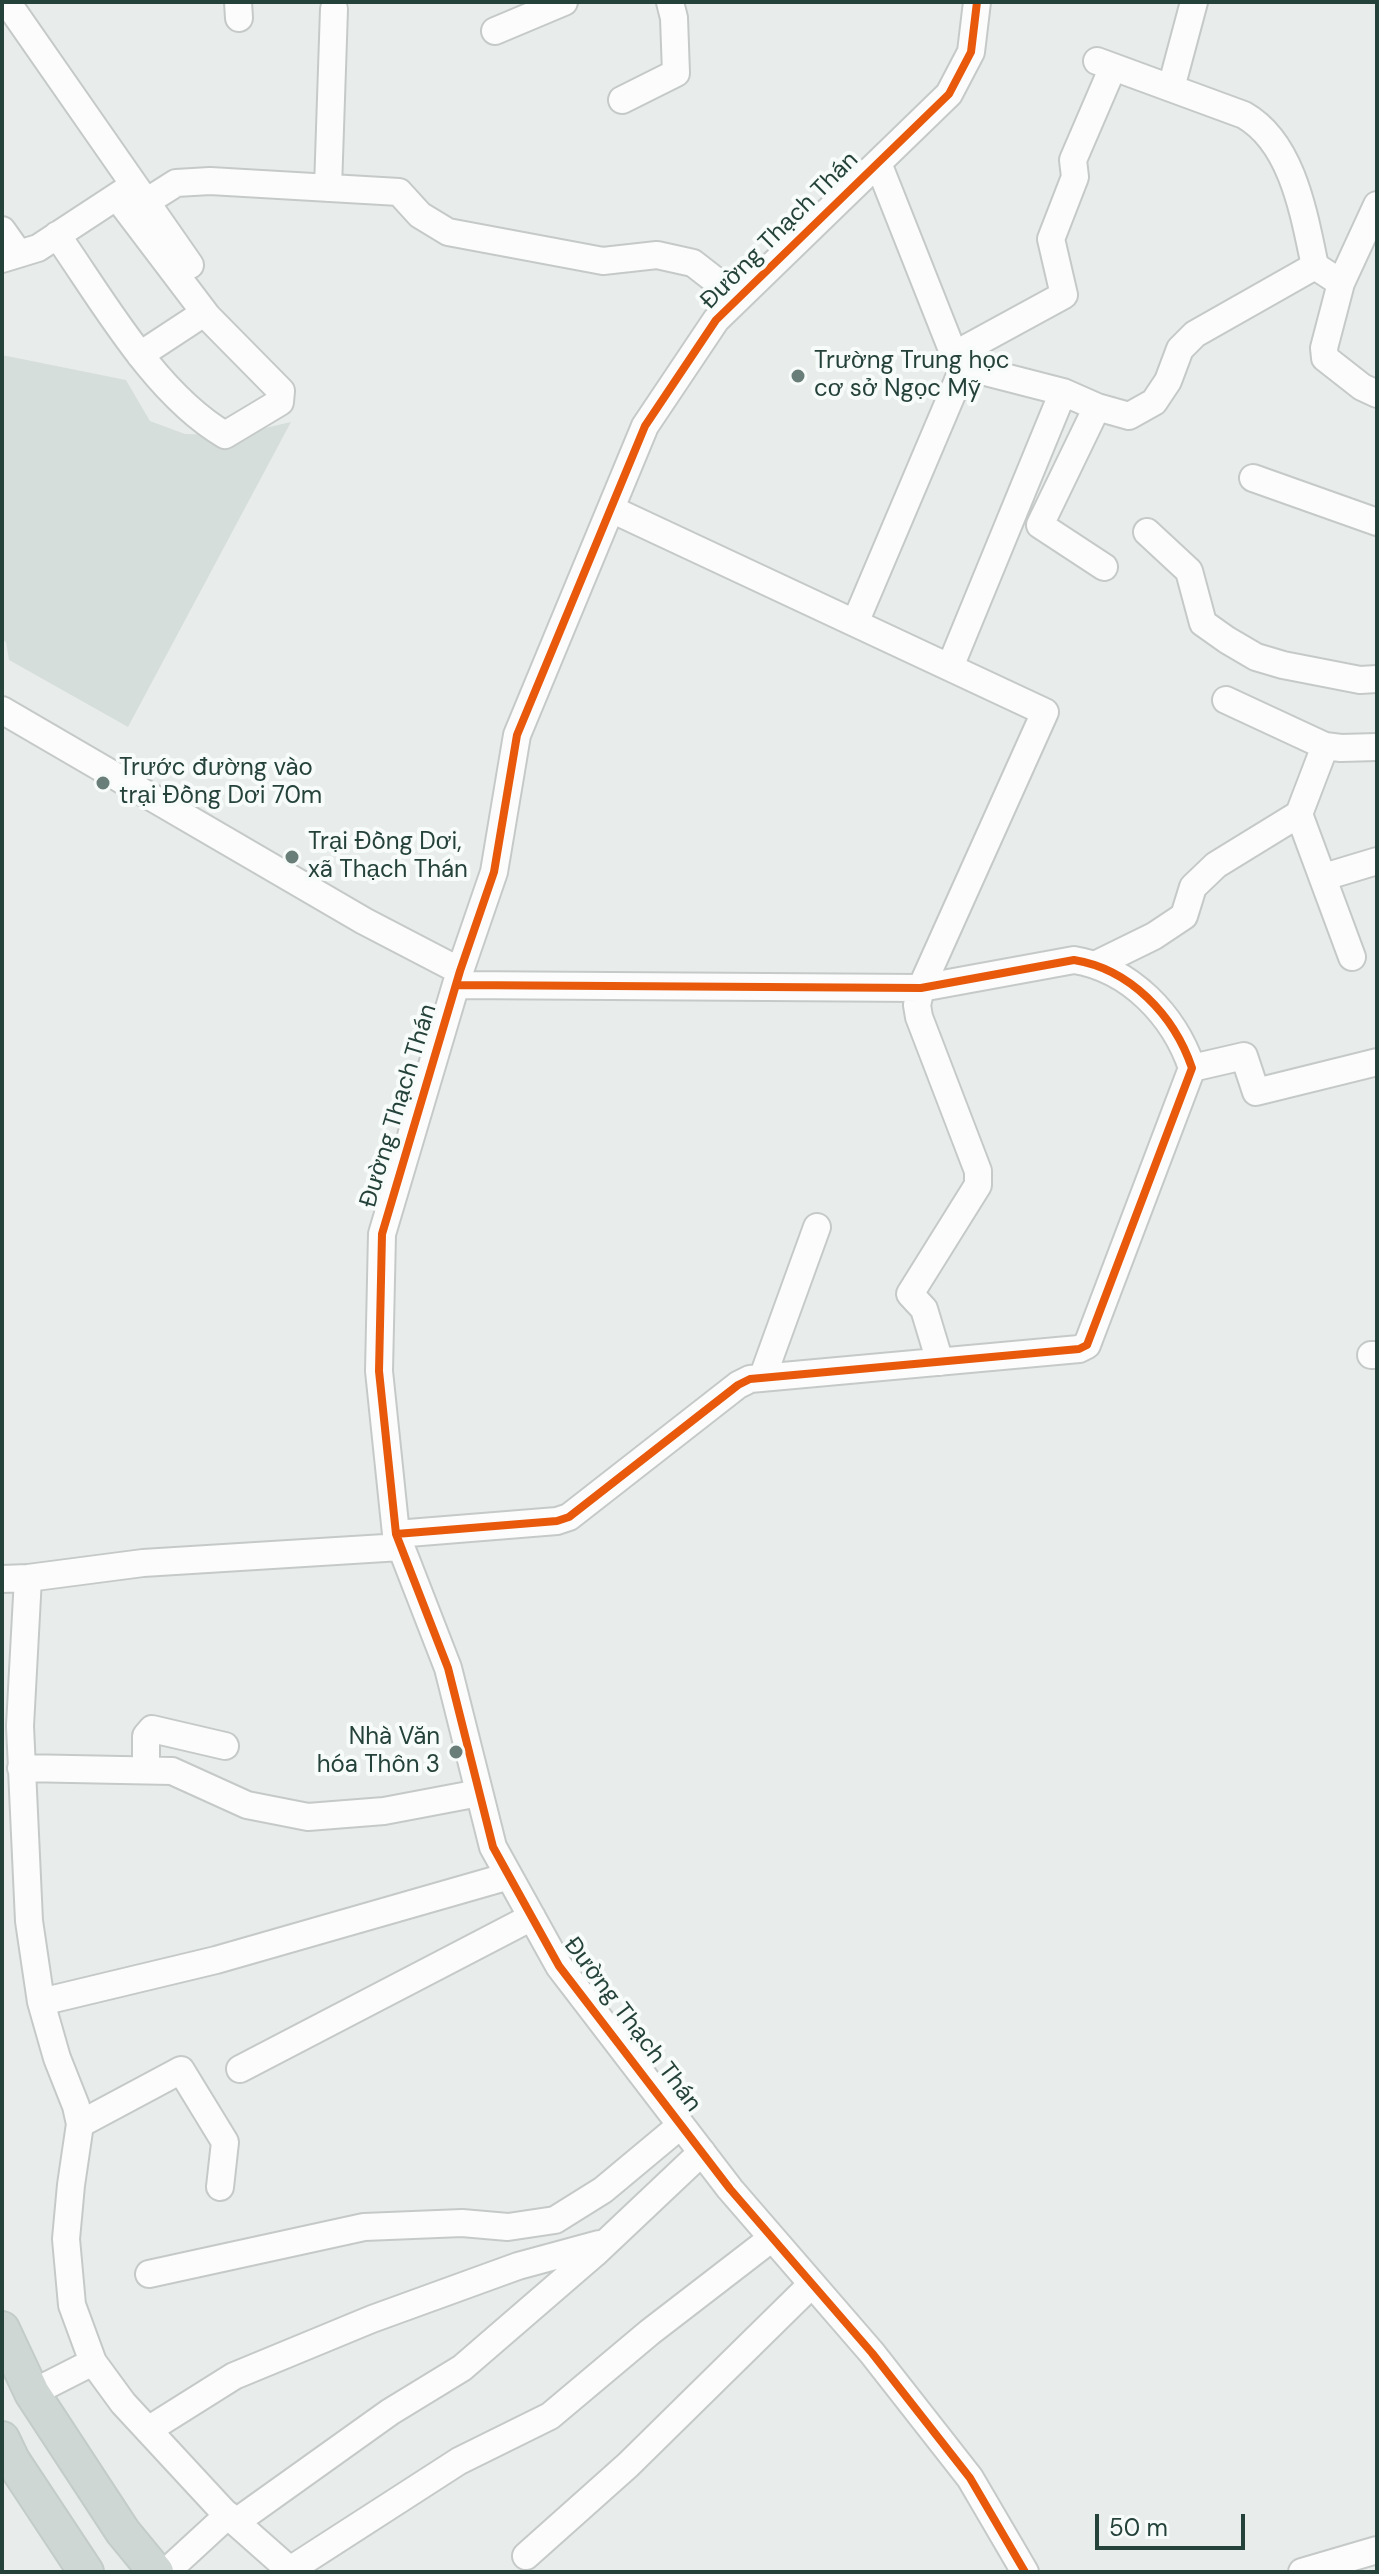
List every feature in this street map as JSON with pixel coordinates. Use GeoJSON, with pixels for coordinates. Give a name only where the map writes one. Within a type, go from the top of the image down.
{"type":"FeatureCollection","features":[{"type":"Feature","properties":{"kind":"main road"},"geometry":{"type":"LineString","coordinates":[[2,2329],[32,2393],[123,2532],[156,2572]]}},
{"type":"Feature","properties":{"kind":"main road"},"geometry":{"type":"LineString","coordinates":[[2,2439],[12,2460],[86,2572]]}},
{"type":"Feature","properties":{"kind":"street"},"geometry":{"type":"LineString","coordinates":[[7,2],[204,313],[281,391],[280,402],[225,435],[206,424],[140,355],[57,235]]}},
{"type":"Feature","properties":{"kind":"street"},"geometry":{"type":"LineString","coordinates":[[495,31],[564,2]]}},
{"type":"Feature","properties":{"kind":"street"},"geometry":{"type":"LineString","coordinates":[[622,100],[676,73],[674,18],[670,2]]}},
{"type":"Feature","properties":{"kind":"street","name":"Đường Thạch Thán"},"geometry":{"type":"LineString","coordinates":[[977,2],[971,52],[949,94],[716,320],[645,426],[517,735],[494,872],[458,978],[382,1234],[379,1371],[398,1540],[448,1668],[493,1847],[559,1966],[702,2152],[872,2353],[970,2478],[1025,2572]]}},
{"type":"Feature","properties":{"kind":"street"},"geometry":{"type":"LineString","coordinates":[[1171,88],[1194,2]]}},
{"type":"Feature","properties":{"kind":"street"},"geometry":{"type":"LineString","coordinates":[[328,188],[334,9]]}},
{"type":"Feature","properties":{"kind":"street"},"geometry":{"type":"LineString","coordinates":[[855,623],[959,360],[1064,295],[1051,239],[1075,177],[1073,160],[1105,64],[1255,121],[1291,173],[1315,266],[1341,283]]}},
{"type":"Feature","properties":{"kind":"street"},"geometry":{"type":"LineString","coordinates":[[878,163],[959,360]]}},
{"type":"Feature","properties":{"kind":"street"},"geometry":{"type":"LineString","coordinates":[[2,230],[10,256],[38,248],[132,195],[176,183],[210,181],[399,192],[420,215],[448,232],[603,261],[657,255],[693,263],[738,298]]}},
{"type":"Feature","properties":{"kind":"street"},"geometry":{"type":"LineString","coordinates":[[132,195],[225,316],[300,386]]}},
{"type":"Feature","properties":{"kind":"street"},"geometry":{"type":"LineString","coordinates":[[1377,205],[1341,283],[1324,348],[1325,358],[1362,387],[1377,394]]}},
{"type":"Feature","properties":{"kind":"street"},"geometry":{"type":"LineString","coordinates":[[959,360],[1129,416],[1154,402],[1168,381],[1180,349],[1195,334],[1315,266]]}},
{"type":"Feature","properties":{"kind":"street"},"geometry":{"type":"LineString","coordinates":[[140,355],[204,313]]}},
{"type":"Feature","properties":{"kind":"street"},"geometry":{"type":"LineString","coordinates":[[950,667],[1063,392]]}},
{"type":"Feature","properties":{"kind":"street"},"geometry":{"type":"LineString","coordinates":[[1097,407],[1040,525],[1104,567]]}},
{"type":"Feature","properties":{"kind":"street"},"geometry":{"type":"LineString","coordinates":[[1253,478],[1377,522]]}},
{"type":"Feature","properties":{"kind":"street"},"geometry":{"type":"LineString","coordinates":[[611,509],[1045,712],[921,988],[917,1005],[978,1171],[978,1185],[910,1294],[924,1309],[940,1362]]}},
{"type":"Feature","properties":{"kind":"street"},"geometry":{"type":"LineString","coordinates":[[1147,532],[1189,571],[1203,623],[1227,640],[1256,657],[1283,665],[1360,680],[1377,679]]}},
{"type":"Feature","properties":{"kind":"street"},"geometry":{"type":"LineString","coordinates":[[1226,700],[1325,746],[1377,747]]}},
{"type":"Feature","properties":{"kind":"street"},"geometry":{"type":"LineString","coordinates":[[2,710],[458,978],[921,988],[1074,960],[1097,964],[1134,986],[1162,1013],[1183,1044],[1192,1068],[1087,1345],[1079,1349],[763,1376],[738,1385],[569,1517],[557,1521],[15,1579],[29,1921],[41,2002],[80,2124],[66,2239],[72,2305],[93,2362],[123,2403],[232,2518],[291,2571],[459,2461],[550,2416],[650,2332],[772,2238]]}},
{"type":"Feature","properties":{"kind":"street"},"geometry":{"type":"LineString","coordinates":[[1097,964],[1154,936],[1184,916],[1193,887],[1216,865],[1299,814],[1325,746]]}},
{"type":"Feature","properties":{"kind":"street"},"geometry":{"type":"LineString","coordinates":[[1299,814],[1352,957]]}},
{"type":"Feature","properties":{"kind":"street"},"geometry":{"type":"LineString","coordinates":[[1324,877],[1377,861]]}},
{"type":"Feature","properties":{"kind":"street"},"geometry":{"type":"LineString","coordinates":[[1192,1068],[1244,1056],[1256,1092],[1377,1062]]}},
{"type":"Feature","properties":{"kind":"street"},"geometry":{"type":"LineString","coordinates":[[763,1376],[817,1227]]}},
{"type":"Feature","properties":{"kind":"street"},"geometry":{"type":"LineString","coordinates":[[146,1769],[146,1736],[152,1729],[225,1746]]}},
{"type":"Feature","properties":{"kind":"street"},"geometry":{"type":"LineString","coordinates":[[21,1768],[172,1771],[247,1805],[308,1817],[384,1811],[479,1793]]}},
{"type":"Feature","properties":{"kind":"street"},"geometry":{"type":"LineString","coordinates":[[41,2002],[216,1960],[509,1876]]}},
{"type":"Feature","properties":{"kind":"street"},"geometry":{"type":"LineString","coordinates":[[240,2069],[532,1917]]}},
{"type":"Feature","properties":{"kind":"street"},"geometry":{"type":"LineString","coordinates":[[80,2124],[181,2070],[225,2142],[220,2187]]}},
{"type":"Feature","properties":{"kind":"street"},"geometry":{"type":"LineString","coordinates":[[149,2274],[364,2227],[462,2223],[508,2227],[555,2220],[603,2190],[681,2125]]}},
{"type":"Feature","properties":{"kind":"street"},"geometry":{"type":"LineString","coordinates":[[166,2572],[232,2518],[390,2412],[462,2368],[606,2242],[702,2152]]}},
{"type":"Feature","properties":{"kind":"street"},"geometry":{"type":"LineString","coordinates":[[148,2430],[234,2376],[358,2325],[518,2266],[606,2242]]}},
{"type":"Feature","properties":{"kind":"street"},"geometry":{"type":"LineString","coordinates":[[526,2556],[628,2465],[812,2284]]}},
{"type":"Feature","properties":{"kind":"street"},"geometry":{"type":"LineString","coordinates":[[32,2393],[93,2362]]}},
{"type":"Feature","properties":{"kind":"street"},"geometry":{"type":"LineString","coordinates":[[1302,2572],[1377,2550]]}},
{"type":"Feature","properties":{"kind":"shaded area"},"geometry":{"type":"Polygon","coordinates":[[[2,355],[126,380],[150,421],[185,434],[234,435],[291,422],[128,727],[9,660],[6,642],[2,640],[2,355]]]}},
{"type":"Feature","properties":{"kind":"cycle path"},"geometry":{"type":"LineString","coordinates":[[977,2],[971,52],[949,94],[716,320],[645,426],[517,735],[494,872],[460,971],[382,1234],[379,1371],[396,1534],[448,1668],[493,1847],[559,1966],[730,2189],[872,2353],[970,2478],[1025,2572]]}},
{"type":"Feature","properties":{"kind":"cycle path"},"geometry":{"type":"LineString","coordinates":[[396,1534],[557,1521],[569,1517],[738,1385],[750,1379],[1079,1349],[1087,1345],[1192,1068],[1174,1030],[1147,998],[1114,973],[1074,960],[921,988],[456,985]]}},
{"type":"Feature","properties":{"kind":"place","name":"Trường Trung học cơ sở Ngọc Mỹ"},"geometry":{"type":"Point","coordinates":[798,376]}},
{"type":"Feature","properties":{"kind":"place","name":"Trước đường vào trại Đồng Dơi 70m"},"geometry":{"type":"Point","coordinates":[103,783]}},
{"type":"Feature","properties":{"kind":"place","name":"Trại Đồng Dơi, xã Thạch Thán"},"geometry":{"type":"Point","coordinates":[292,857]}},
{"type":"Feature","properties":{"kind":"place","name":"Nhà Văn hóa Thôn 3"},"geometry":{"type":"Point","coordinates":[456,1752]}}]}
